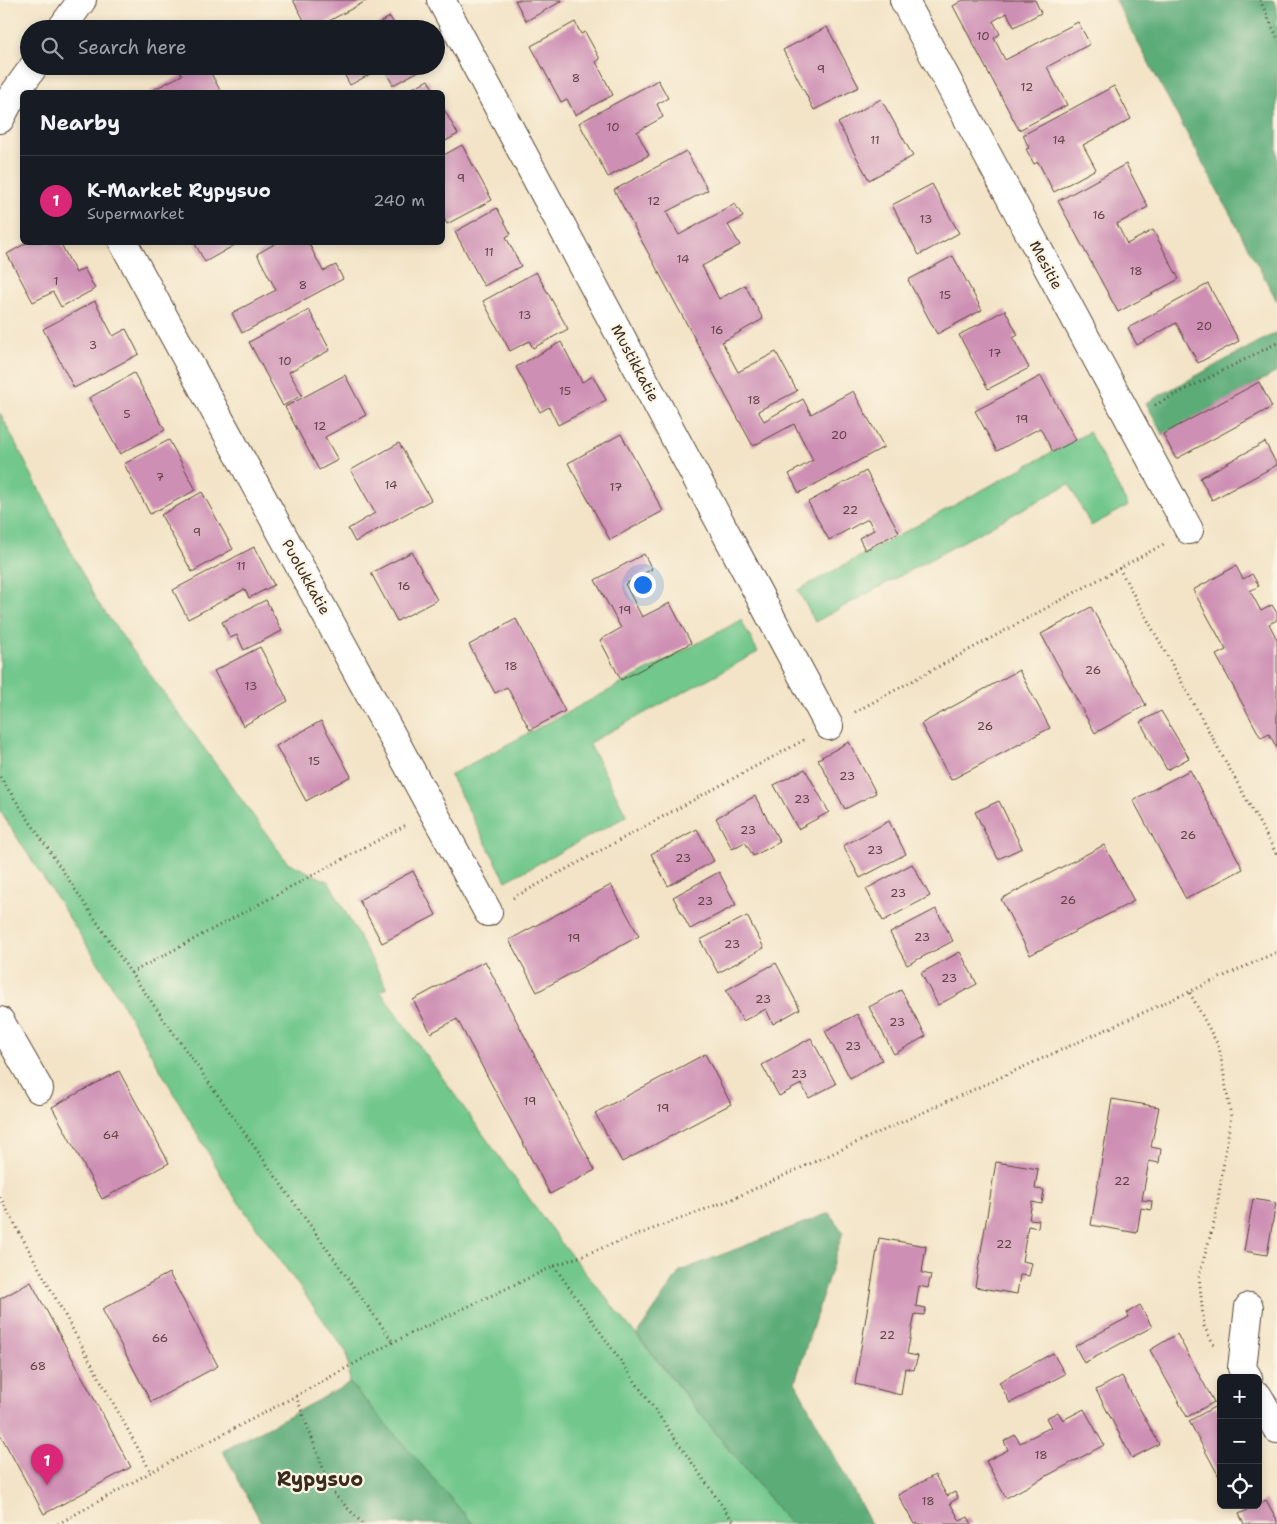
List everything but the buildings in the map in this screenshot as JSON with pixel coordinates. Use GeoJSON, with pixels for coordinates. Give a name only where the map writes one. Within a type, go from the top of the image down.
{"type":"FeatureCollection","features":[{"type":"Feature","properties":{"kind":"street"},"geometry":{"type":"LineString","coordinates":[[68,20],[82,0]]}},
{"type":"Feature","properties":{"kind":"street","name":"Mustikkatie"},"geometry":{"type":"LineString","coordinates":[[441,0],[829,726]]}},
{"type":"Feature","properties":{"kind":"street","name":"Mesitie"},"geometry":{"type":"LineString","coordinates":[[904,0],[1189,530]]}},
{"type":"Feature","properties":{"kind":"street"},"geometry":{"type":"LineString","coordinates":[[21,90],[29,75]]}},
{"type":"Feature","properties":{"kind":"street"},"geometry":{"type":"LineString","coordinates":[[11,108],[20,92]]}},
{"type":"Feature","properties":{"kind":"street","name":"Puolukkatie"},"geometry":{"type":"LineString","coordinates":[[125,245],[488,912]]}},
{"type":"Feature","properties":{"kind":"street"},"geometry":{"type":"LineString","coordinates":[[0,1021],[39,1090]]}},
{"type":"Feature","properties":{"kind":"street"},"geometry":{"type":"LineString","coordinates":[[1246,1374],[1242,1368],[1249,1307]]}},
{"type":"Feature","properties":{"kind":"street"},"geometry":{"type":"LineString","coordinates":[[1262,1403],[1277,1429]]}},
{"type":"Feature","properties":{"kind":"path"},"geometry":{"type":"LineString","coordinates":[[1260,0],[1277,37]]}},
{"type":"Feature","properties":{"kind":"path"},"geometry":{"type":"LineString","coordinates":[[1128,418],[1277,344]]}},
{"type":"Feature","properties":{"kind":"path"},"geometry":{"type":"LineString","coordinates":[[1119,568],[1277,855]]}},
{"type":"Feature","properties":{"kind":"path"},"geometry":{"type":"LineString","coordinates":[[0,777],[131,973],[393,1342]]}},
{"type":"Feature","properties":{"kind":"path"},"geometry":{"type":"LineString","coordinates":[[131,973],[409,824]]}},
{"type":"Feature","properties":{"kind":"path"},"geometry":{"type":"LineString","coordinates":[[58,1524],[393,1342],[554,1266],[730,1200],[1277,952]]}},
{"type":"Feature","properties":{"kind":"path"},"geometry":{"type":"LineString","coordinates":[[1190,993],[1220,1047],[1231,1116],[1216,1219],[1199,1276],[1204,1326],[1218,1352]]}},
{"type":"Feature","properties":{"kind":"path"},"geometry":{"type":"LineString","coordinates":[[0,1197],[152,1472]]}},
{"type":"Feature","properties":{"kind":"path"},"geometry":{"type":"LineString","coordinates":[[554,1266],[735,1524]]}},
{"type":"Feature","properties":{"kind":"path"},"geometry":{"type":"LineString","coordinates":[[296,1396],[332,1492],[363,1524]]}},
{"type":"Feature","properties":{"kind":"green space"},"geometry":{"type":"Polygon","coordinates":[[[1115,0],[1273,0],[1277,7],[1277,301],[1115,0]]]}},
{"type":"Feature","properties":{"kind":"green space"},"geometry":{"type":"Polygon","coordinates":[[[1277,332],[1277,372],[1163,435],[1146,403],[1277,332]]]}},
{"type":"Feature","properties":{"kind":"green space"},"geometry":{"type":"Polygon","coordinates":[[[0,413],[96,600],[287,862],[329,882],[387,988],[380,991],[559,1240],[790,1524],[473,1524],[350,1383],[347,1353],[231,1192],[101,967],[0,811],[0,413]]]}},
{"type":"Feature","properties":{"kind":"green space"},"geometry":{"type":"Polygon","coordinates":[[[1089,432],[1128,506],[1091,526],[1069,484],[815,622],[798,590],[1089,432]]]}},
{"type":"Feature","properties":{"kind":"green space"},"geometry":{"type":"Polygon","coordinates":[[[741,620],[758,652],[589,743],[627,816],[506,881],[450,775],[741,620]]]}},
{"type":"Feature","properties":{"kind":"green space"},"geometry":{"type":"Polygon","coordinates":[[[829,1213],[843,1232],[795,1382],[871,1524],[790,1524],[637,1335],[680,1271],[829,1213]]]}},
{"type":"Feature","properties":{"kind":"green space"},"geometry":{"type":"Polygon","coordinates":[[[350,1383],[473,1524],[262,1524],[223,1451],[350,1383]]]}},
{"type":"Feature","properties":{"kind":"place","name":"K-Market Rypysuo"},"geometry":{"type":"Point","coordinates":[47,1485]}},
{"type":"Feature","properties":{"kind":"district","name":"Rypysuo"},"geometry":{"type":"Point","coordinates":[320,1479]}}]}
